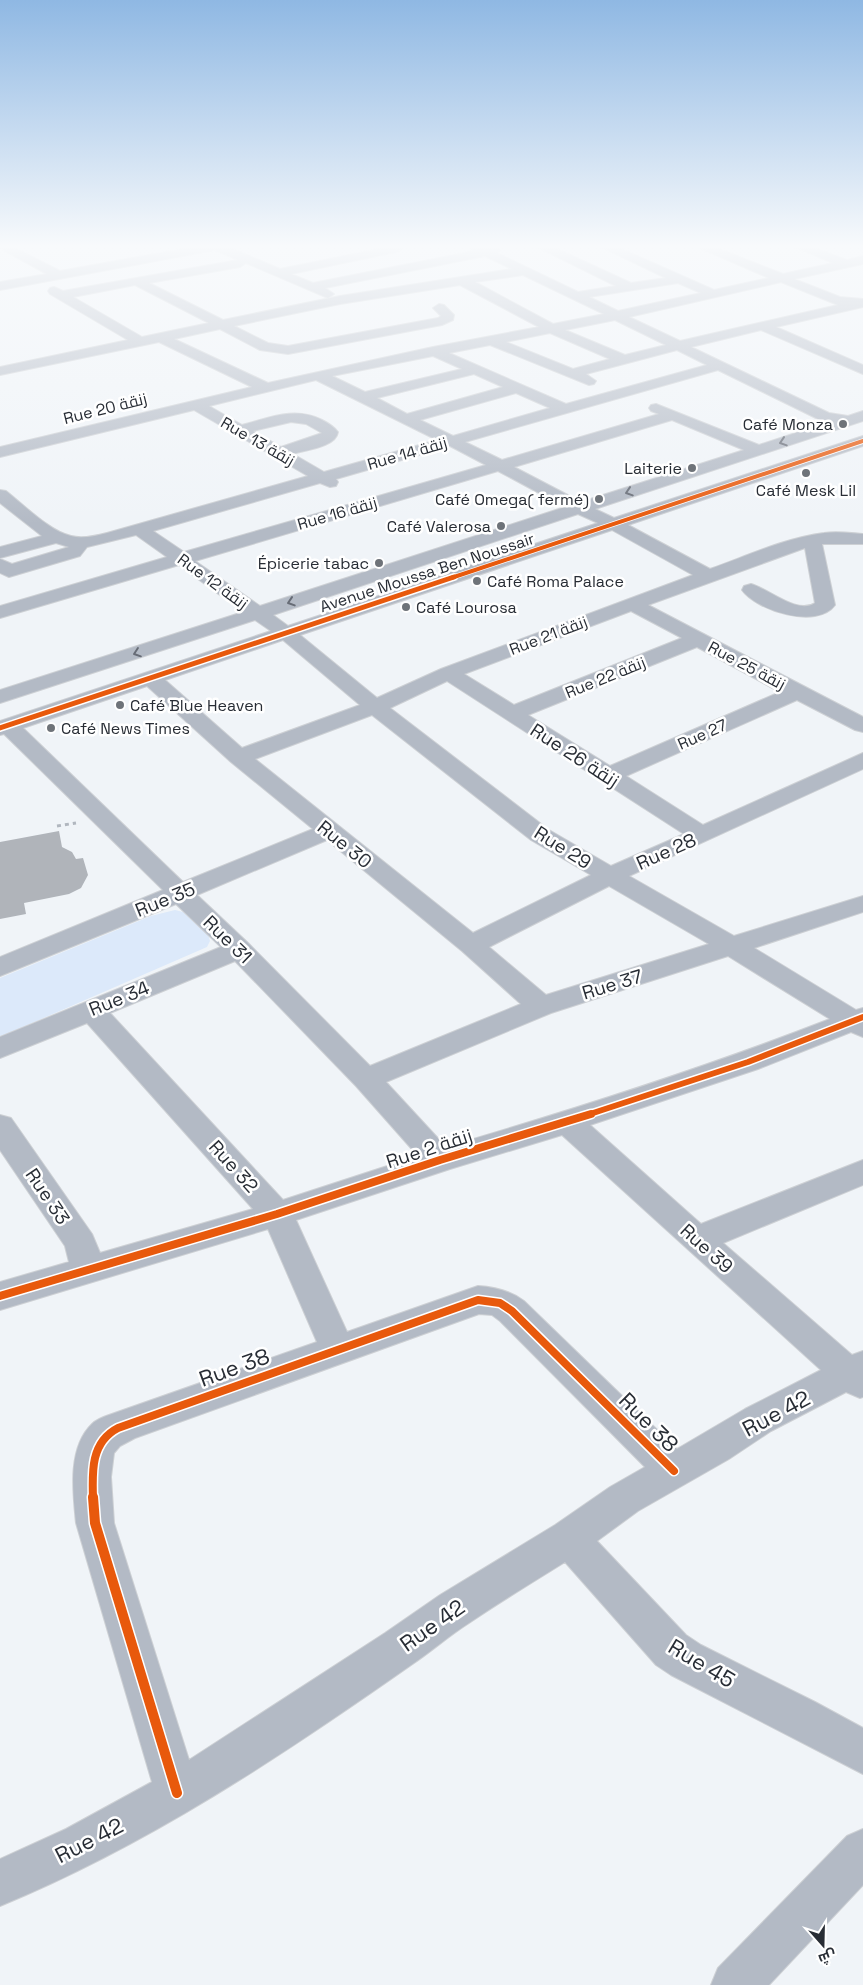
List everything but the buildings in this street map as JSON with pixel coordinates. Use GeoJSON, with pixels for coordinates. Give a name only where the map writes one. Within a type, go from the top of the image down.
{"type":"FeatureCollection","features":[{"type":"Feature","properties":{"kind":"street"},"geometry":{"type":"LineString","coordinates":[[135,339],[141,342]]}},
{"type":"Feature","properties":{"kind":"street"},"geometry":{"type":"LineString","coordinates":[[0,371],[158,339]]}},
{"type":"Feature","properties":{"kind":"street"},"geometry":{"type":"LineString","coordinates":[[162,339],[265,387]]}},
{"type":"Feature","properties":{"kind":"street"},"geometry":{"type":"LineString","coordinates":[[249,339],[265,347],[288,350],[338,339],[380,361]]}},
{"type":"Feature","properties":{"kind":"street","name":"Rue 20 زنقة"},"geometry":{"type":"LineString","coordinates":[[0,452],[318,374],[497,339]]}},
{"type":"Feature","properties":{"kind":"street"},"geometry":{"type":"LineString","coordinates":[[575,339],[624,360]]}},
{"type":"Feature","properties":{"kind":"street"},"geometry":{"type":"LineString","coordinates":[[661,339],[827,422]]}},
{"type":"Feature","properties":{"kind":"street"},"geometry":{"type":"LineString","coordinates":[[571,374],[708,339]]}},
{"type":"Feature","properties":{"kind":"street"},"geometry":{"type":"LineString","coordinates":[[791,339],[863,370]]}},
{"type":"Feature","properties":{"kind":"street"},"geometry":{"type":"LineString","coordinates":[[490,340],[759,450]]}},
{"type":"Feature","properties":{"kind":"street"},"geometry":{"type":"LineString","coordinates":[[433,351],[564,409]]}},
{"type":"Feature","properties":{"kind":"street","name":"Rue 14 زنقة"},"geometry":{"type":"LineString","coordinates":[[89,541],[139,529],[718,366]]}},
{"type":"Feature","properties":{"kind":"street"},"geometry":{"type":"LineString","coordinates":[[364,397],[475,370]]}},
{"type":"Feature","properties":{"kind":"street"},"geometry":{"type":"LineString","coordinates":[[318,374],[613,524],[708,576]]}},
{"type":"Feature","properties":{"kind":"street"},"geometry":{"type":"LineString","coordinates":[[405,419],[517,388]]}},
{"type":"Feature","properties":{"kind":"street","name":"Rue 13 زنقة"},"geometry":{"type":"LineString","coordinates":[[195,404],[366,504]]}},
{"type":"Feature","properties":{"kind":"street","name":"Rue 16 زنقة"},"geometry":{"type":"LineString","coordinates":[[0,612],[673,415]]}},
{"type":"Feature","properties":{"kind":"street"},"geometry":{"type":"LineString","coordinates":[[239,430],[291,417],[298,417],[317,423],[330,432],[330,435],[322,440],[278,452]]}},
{"type":"Feature","properties":{"kind":"street","name":"Avenue Moussa Ben Noussair"},"geometry":{"type":"LineString","coordinates":[[0,697],[759,450],[827,422],[860,432]]}},
{"type":"Feature","properties":{"kind":"street","name":"Avenue Moussa Ben Noussair"},"geometry":{"type":"LineString","coordinates":[[4,727],[457,578],[613,524],[860,432]]}},
{"type":"Feature","properties":{"kind":"street"},"geometry":{"type":"LineString","coordinates":[[0,495],[57,537],[68,542],[89,541]]}},
{"type":"Feature","properties":{"kind":"street","name":"Rue 12 زنقة"},"geometry":{"type":"LineString","coordinates":[[139,529],[286,633]]}},
{"type":"Feature","properties":{"kind":"street"},"geometry":{"type":"LineString","coordinates":[[0,553],[57,537]]}},
{"type":"Feature","properties":{"kind":"street","name":"Rue 21 زنقة"},"geometry":{"type":"LineString","coordinates":[[240,757],[375,707],[448,673],[792,545],[825,538],[863,540]]}},
{"type":"Feature","properties":{"kind":"street"},"geometry":{"type":"LineString","coordinates":[[751,590],[792,610],[802,612],[821,609],[824,606],[823,592],[812,540]]}},
{"type":"Feature","properties":{"kind":"street"},"geometry":{"type":"LineString","coordinates":[[0,564],[9,571],[74,552],[89,541]]}},
{"type":"Feature","properties":{"kind":"street","name":"Rue 25 زنقة"},"geometry":{"type":"LineString","coordinates":[[632,604],[863,725]]}},
{"type":"Feature","properties":{"kind":"street","name":"Rue 29"},"geometry":{"type":"LineString","coordinates":[[286,633],[375,707],[540,835],[860,1022]]}},
{"type":"Feature","properties":{"kind":"street","name":"Rue 22 زنقة"},"geometry":{"type":"LineString","coordinates":[[511,714],[698,639]]}},
{"type":"Feature","properties":{"kind":"street","name":"Rue 26 زنقة"},"geometry":{"type":"LineString","coordinates":[[448,673],[702,835]]}},
{"type":"Feature","properties":{"kind":"street","name":"Rue 30"},"geometry":{"type":"LineString","coordinates":[[152,679],[240,757],[470,945],[541,1006]]}},
{"type":"Feature","properties":{"kind":"street","name":"Rue 27"},"geometry":{"type":"LineString","coordinates":[[607,776],[797,692]]}},
{"type":"Feature","properties":{"kind":"street","name":"Rue 31"},"geometry":{"type":"LineString","coordinates":[[4,727],[239,949],[366,1079],[440,1160]]}},
{"type":"Feature","properties":{"kind":"street","name":"Rue 28"},"geometry":{"type":"LineString","coordinates":[[470,945],[608,876],[702,835],[863,760]]}},
{"type":"Feature","properties":{"kind":"street","name":"Rue 35"},"geometry":{"type":"LineString","coordinates":[[0,967],[329,831]]}},
{"type":"Feature","properties":{"kind":"street","name":"Rue 37"},"geometry":{"type":"LineString","coordinates":[[366,1079],[541,1006],[863,904]]}},
{"type":"Feature","properties":{"kind":"street","name":"Rue 34"},"geometry":{"type":"LineString","coordinates":[[0,1048],[239,949]]}},
{"type":"Feature","properties":{"kind":"street","name":"Rue 32"},"geometry":{"type":"LineString","coordinates":[[91,1010],[278,1214],[337,1348]]}},
{"type":"Feature","properties":{"kind":"street","name":"Rue 2 زنقة"},"geometry":{"type":"LineString","coordinates":[[0,1296],[278,1214],[440,1160],[567,1122],[748,1062],[860,1022]]}},
{"type":"Feature","properties":{"kind":"street","name":"Rue 39"},"geometry":{"type":"LineString","coordinates":[[567,1122],[697,1240],[858,1375]]}},
{"type":"Feature","properties":{"kind":"street","name":"Rue 33"},"geometry":{"type":"LineString","coordinates":[[0,1126],[80,1243],[88,1269]]}},
{"type":"Feature","properties":{"kind":"street"},"geometry":{"type":"LineString","coordinates":[[697,1240],[863,1172]]}},
{"type":"Feature","properties":{"kind":"street","name":"Rue 38"},"geometry":{"type":"LineString","coordinates":[[177,1793],[96,1523],[92,1495],[95,1452],[105,1436],[122,1426],[337,1348],[478,1300],[496,1301],[503,1303],[674,1471]]}},
{"type":"Feature","properties":{"kind":"street","name":"Rue 42"},"geometry":{"type":"LineString","coordinates":[[0,1883],[82,1845],[177,1793],[241,1754],[400,1648],[454,1608],[569,1538],[624,1499],[758,1420],[858,1375]]}},
{"type":"Feature","properties":{"kind":"street","name":"Rue 45"},"geometry":{"type":"LineString","coordinates":[[569,1538],[670,1650],[686,1660],[800,1717],[863,1752]]}},
{"type":"Feature","properties":{"kind":"street"},"geometry":{"type":"LineString","coordinates":[[734,1985],[863,1852]]}},
{"type":"Feature","properties":{"kind":"shaded area"},"geometry":{"type":"Polygon","coordinates":[[[175,910],[183,912],[208,934],[210,941],[207,947],[0,1037],[0,978],[151,916],[175,910]]]}},
{"type":"Feature","properties":{"kind":"cycle path"},"geometry":{"type":"LineString","coordinates":[[0,728],[863,441]]}},
{"type":"Feature","properties":{"kind":"cycle path"},"geometry":{"type":"LineString","coordinates":[[0,1296],[277,1214],[440,1160],[567,1122],[748,1062],[863,1017]]}},
{"type":"Feature","properties":{"kind":"cycle path"},"geometry":{"type":"LineString","coordinates":[[177,1793],[95,1523],[93,1465],[99,1443],[109,1433],[122,1426],[478,1300],[500,1303],[512,1311],[674,1471]]}},
{"type":"Feature","properties":{"kind":"place","name":"Café Monza"},"geometry":{"type":"Point","coordinates":[843,424]}},
{"type":"Feature","properties":{"kind":"place","name":"Laiterie"},"geometry":{"type":"Point","coordinates":[692,468]}},
{"type":"Feature","properties":{"kind":"place","name":"Café Mesk Lil"},"geometry":{"type":"Point","coordinates":[806,473]}},
{"type":"Feature","properties":{"kind":"place","name":"Café Omega( fermé)"},"geometry":{"type":"Point","coordinates":[599,499]}},
{"type":"Feature","properties":{"kind":"place","name":"Café Valerosa"},"geometry":{"type":"Point","coordinates":[501,526]}},
{"type":"Feature","properties":{"kind":"place","name":"Épicerie tabac"},"geometry":{"type":"Point","coordinates":[379,563]}},
{"type":"Feature","properties":{"kind":"place","name":"Café Roma Palace"},"geometry":{"type":"Point","coordinates":[477,581]}},
{"type":"Feature","properties":{"kind":"place","name":"Café Lourosa"},"geometry":{"type":"Point","coordinates":[406,607]}},
{"type":"Feature","properties":{"kind":"place","name":"Café Blue Heaven"},"geometry":{"type":"Point","coordinates":[120,705]}},
{"type":"Feature","properties":{"kind":"place","name":"Café News Times"},"geometry":{"type":"Point","coordinates":[51,728]}}]}
